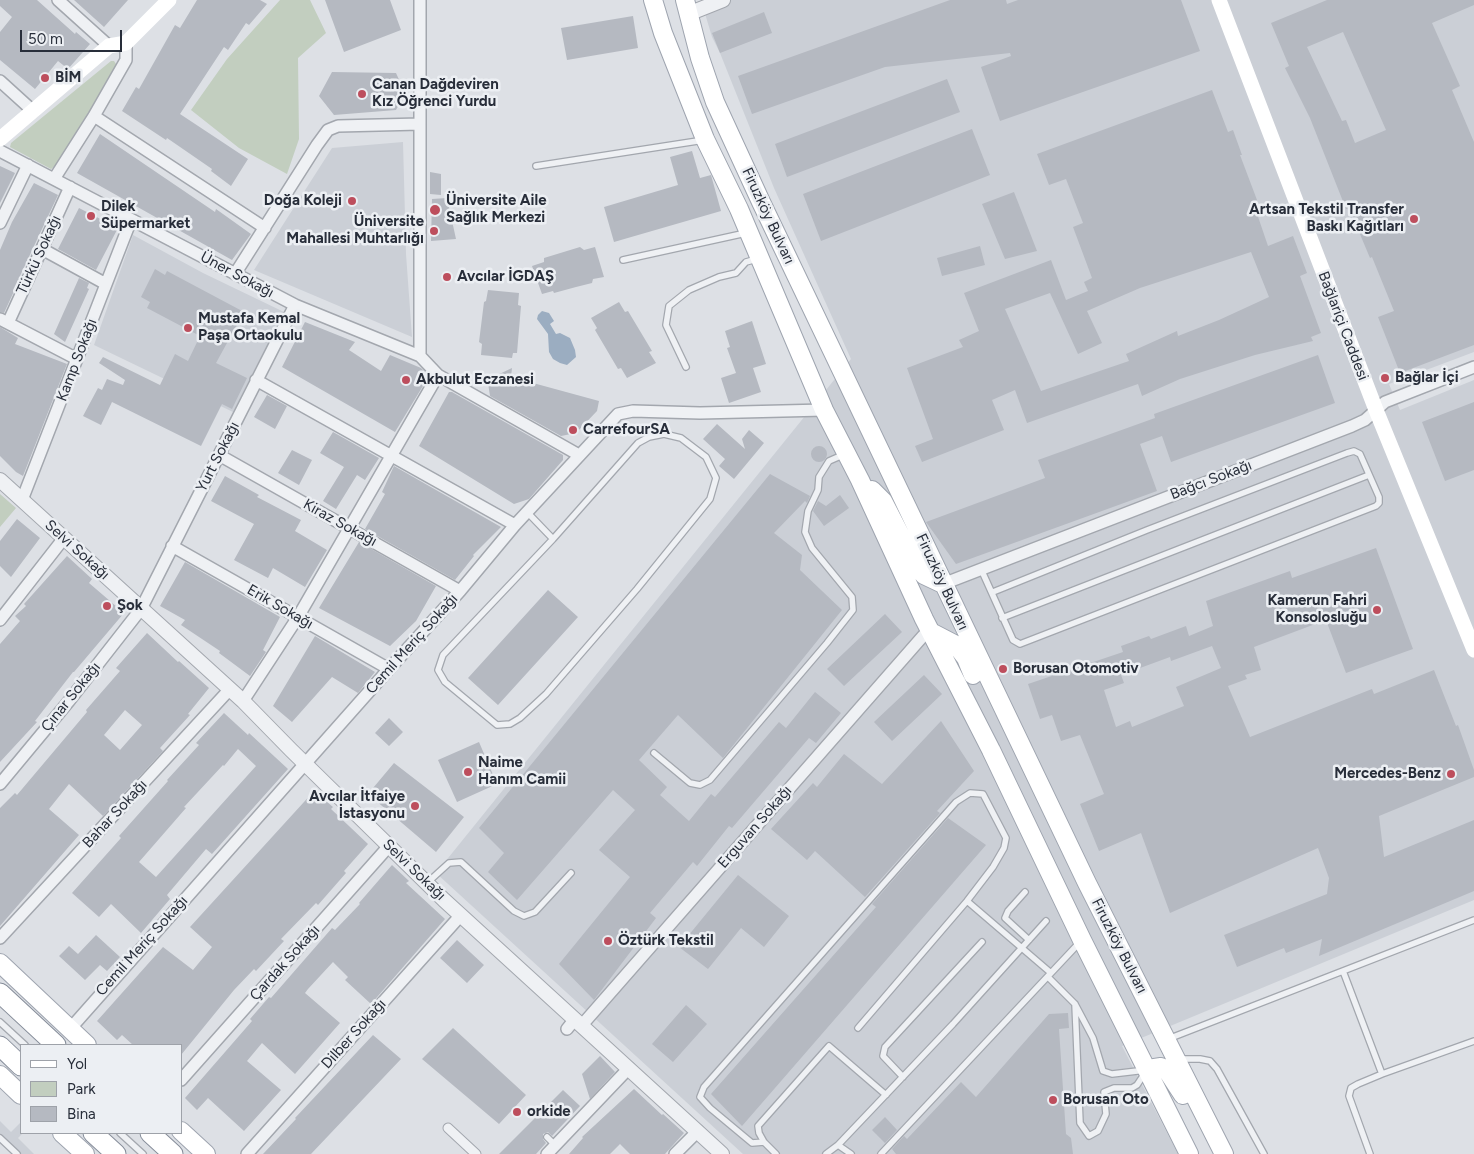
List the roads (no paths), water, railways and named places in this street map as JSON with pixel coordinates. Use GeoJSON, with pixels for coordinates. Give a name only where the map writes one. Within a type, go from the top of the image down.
{"type":"FeatureCollection","features":[{"type":"Feature","properties":{"kind":"highway"},"geometry":{"type":"LineString","coordinates":[[0,993],[55,1044]]}},
{"type":"Feature","properties":{"kind":"highway"},"geometry":{"type":"LineString","coordinates":[[0,1046],[20,1065]]}},
{"type":"Feature","properties":{"kind":"highway"},"geometry":{"type":"LineString","coordinates":[[94,1134],[116,1154]]}},
{"type":"Feature","properties":{"kind":"highway"},"geometry":{"type":"LineString","coordinates":[[151,1134],[174,1154]]}},
{"type":"Feature","properties":{"kind":"main road"},"geometry":{"type":"LineString","coordinates":[[0,139],[109,46],[126,43],[169,0]]}},
{"type":"Feature","properties":{"kind":"main road","name":"Firuzköy Bulvarı"},"geometry":{"type":"LineString","coordinates":[[654,0],[663,33],[705,140],[760,258],[824,410],[860,480],[931,632],[991,750],[1082,940],[1189,1154]]}},
{"type":"Feature","properties":{"kind":"main road","name":"Bağlariçi Caddesi"},"geometry":{"type":"LineString","coordinates":[[1219,0],[1376,410],[1474,650]]}},
{"type":"Feature","properties":{"kind":"main road","name":"Firuzköy Bulvarı"},"geometry":{"type":"LineString","coordinates":[[685,4],[715,102],[761,202],[1087,883],[1221,1149]]}},
{"type":"Feature","properties":{"kind":"main road"},"geometry":{"type":"LineString","coordinates":[[860,480],[883,501],[916,567],[924,575],[943,584]]}},
{"type":"Feature","properties":{"kind":"main road"},"geometry":{"type":"LineString","coordinates":[[931,632],[956,645],[966,658],[991,713],[1000,725],[1019,742]]}},
{"type":"Feature","properties":{"kind":"main road"},"geometry":{"type":"LineString","coordinates":[[0,963],[86,1044]]}},
{"type":"Feature","properties":{"kind":"main road"},"geometry":{"type":"LineString","coordinates":[[1148,1069],[1161,1067],[1166,1069],[1198,1121],[1221,1149]]}},
{"type":"Feature","properties":{"kind":"main road"},"geometry":{"type":"LineString","coordinates":[[0,1075],[20,1094]]}},
{"type":"Feature","properties":{"kind":"main road"},"geometry":{"type":"LineString","coordinates":[[182,1132],[206,1154]]}},
{"type":"Feature","properties":{"kind":"main road"},"geometry":{"type":"LineString","coordinates":[[63,1134],[85,1154]]}},
{"type":"Feature","properties":{"kind":"street"},"geometry":{"type":"LineString","coordinates":[[58,0],[109,46]]}},
{"type":"Feature","properties":{"kind":"street"},"geometry":{"type":"LineString","coordinates":[[420,0],[420,356]]}},
{"type":"Feature","properties":{"kind":"street"},"geometry":{"type":"LineString","coordinates":[[685,4],[723,0]]}},
{"type":"Feature","properties":{"kind":"street"},"geometry":{"type":"LineString","coordinates":[[54,179],[94,116],[126,60],[126,43]]}},
{"type":"Feature","properties":{"kind":"street"},"geometry":{"type":"LineString","coordinates":[[0,81],[33,111]]}},
{"type":"Feature","properties":{"kind":"street"},"geometry":{"type":"LineString","coordinates":[[94,116],[265,228]]}},
{"type":"Feature","properties":{"kind":"street"},"geometry":{"type":"LineString","coordinates":[[235,274],[316,145],[328,130],[338,126],[420,124]]}},
{"type":"Feature","properties":{"kind":"street","name":"Üner Sokağı"},"geometry":{"type":"LineString","coordinates":[[0,150],[294,306],[420,356],[438,375],[579,455]]}},
{"type":"Feature","properties":{"kind":"street"},"geometry":{"type":"LineString","coordinates":[[0,223],[28,165]]}},
{"type":"Feature","properties":{"kind":"street","name":"Türkü Sokağı"},"geometry":{"type":"LineString","coordinates":[[4,321],[42,249],[70,188]]}},
{"type":"Feature","properties":{"kind":"street","name":"Kamp Sokağı"},"geometry":{"type":"LineString","coordinates":[[22,500],[131,220]]}},
{"type":"Feature","properties":{"kind":"street"},"geometry":{"type":"LineString","coordinates":[[42,249],[106,284]]}},
{"type":"Feature","properties":{"kind":"street","name":"Yurt Sokağı"},"geometry":{"type":"LineString","coordinates":[[141,608],[294,306]]}},
{"type":"Feature","properties":{"kind":"street"},"geometry":{"type":"LineString","coordinates":[[4,321],[77,359]]}},
{"type":"Feature","properties":{"kind":"street","name":"Bağcı Sokağı"},"geometry":{"type":"LineString","coordinates":[[943,584],[1352,426],[1365,420],[1385,402],[1474,367]]}},
{"type":"Feature","properties":{"kind":"street"},"geometry":{"type":"LineString","coordinates":[[243,701],[298,617],[438,375]]}},
{"type":"Feature","properties":{"kind":"street"},"geometry":{"type":"LineString","coordinates":[[256,380],[515,525]]}},
{"type":"Feature","properties":{"kind":"street","name":"Cemil Meriç Sokağı"},"geometry":{"type":"LineString","coordinates":[[70,1030],[388,669],[460,591],[515,525],[618,414],[633,411],[700,413],[824,410]]}},
{"type":"Feature","properties":{"kind":"street","name":"Kiraz Sokağı"},"geometry":{"type":"LineString","coordinates":[[219,455],[460,591]]}},
{"type":"Feature","properties":{"kind":"street","name":"Selvi Sokağı"},"geometry":{"type":"LineString","coordinates":[[0,480],[243,701],[427,883],[575,1024],[629,1068],[722,1154]]}},
{"type":"Feature","properties":{"kind":"street"},"geometry":{"type":"LineString","coordinates":[[0,620],[64,538]]}},
{"type":"Feature","properties":{"kind":"street","name":"Erik Sokağı"},"geometry":{"type":"LineString","coordinates":[[172,546],[388,669]]}},
{"type":"Feature","properties":{"kind":"street","name":"Çınar Sokağı"},"geometry":{"type":"LineString","coordinates":[[0,784],[69,701],[141,608]]}},
{"type":"Feature","properties":{"kind":"street","name":"Erguvan Sokağı"},"geometry":{"type":"LineString","coordinates":[[575,1024],[923,636],[931,632]]}},
{"type":"Feature","properties":{"kind":"street","name":"Bahar Sokağı"},"geometry":{"type":"LineString","coordinates":[[0,938],[230,690]]}},
{"type":"Feature","properties":{"kind":"street","name":"Çardak Sokağı"},"geometry":{"type":"LineString","coordinates":[[182,1079],[389,846]]}},
{"type":"Feature","properties":{"kind":"street","name":"Dilber Sokağı"},"geometry":{"type":"LineString","coordinates":[[247,1154],[461,915]]}},
{"type":"Feature","properties":{"kind":"street"},"geometry":{"type":"LineString","coordinates":[[546,1154],[551,1141],[629,1068]]}},
{"type":"Feature","properties":{"kind":"street"},"geometry":{"type":"LineString","coordinates":[[448,1128],[476,1154]]}},
{"type":"Feature","properties":{"kind":"street"},"geometry":{"type":"LineString","coordinates":[[675,1154],[698,1131]]}},
{"type":"Feature","properties":{"kind":"lane"},"geometry":{"type":"LineString","coordinates":[[536,166],[705,140]]}},
{"type":"Feature","properties":{"kind":"lane"},"geometry":{"type":"LineString","coordinates":[[623,260],[748,232]]}},
{"type":"Feature","properties":{"kind":"lane"},"geometry":{"type":"LineString","coordinates":[[686,367],[666,325],[669,306],[689,290],[719,277],[736,273],[746,262],[760,258]]}},
{"type":"Feature","properties":{"kind":"lane"},"geometry":{"type":"LineString","coordinates":[[664,434],[680,438],[706,457],[716,478],[710,499],[637,589],[546,694],[520,718],[510,724],[497,725],[445,682],[438,670],[443,655],[553,539],[638,443],[649,437],[664,434]]}},
{"type":"Feature","properties":{"kind":"lane"},"geometry":{"type":"LineString","coordinates":[[981,569],[1013,640],[1020,644],[1367,510],[1376,506],[1379,502],[1379,497],[1360,454],[1354,452],[1346,453],[993,592]]}},
{"type":"Feature","properties":{"kind":"lane"},"geometry":{"type":"LineString","coordinates":[[654,753],[690,784],[700,785],[710,780],[853,610],[852,597],[812,548],[805,532],[808,511],[818,490],[819,477],[829,461],[847,454]]}},
{"type":"Feature","properties":{"kind":"lane"},"geometry":{"type":"LineString","coordinates":[[1002,618],[1369,475]]}},
{"type":"Feature","properties":{"kind":"lane"},"geometry":{"type":"LineString","coordinates":[[527,512],[553,539]]}},
{"type":"Feature","properties":{"kind":"lane"},"geometry":{"type":"LineString","coordinates":[[764,1142],[752,1143],[710,1108],[700,1096],[704,1087],[956,802],[970,793],[983,794],[1006,838],[1004,848],[993,867],[967,901],[858,1028]]}},
{"type":"Feature","properties":{"kind":"lane"},"geometry":{"type":"LineString","coordinates":[[427,883],[449,862],[461,862],[514,911],[524,916],[535,912],[571,874]]}},
{"type":"Feature","properties":{"kind":"lane"},"geometry":{"type":"LineString","coordinates":[[1025,892],[1008,911],[1005,918],[1028,940]]}},
{"type":"Feature","properties":{"kind":"lane"},"geometry":{"type":"LineString","coordinates":[[967,901],[1022,948],[1075,1004],[1093,1038],[1103,1071],[1112,1074],[1148,1069]]}},
{"type":"Feature","properties":{"kind":"lane"},"geometry":{"type":"LineString","coordinates":[[1166,1039],[1474,920]]}},
{"type":"Feature","properties":{"kind":"lane"},"geometry":{"type":"LineString","coordinates":[[826,1154],[838,1145],[954,1024],[1046,921]]}},
{"type":"Feature","properties":{"kind":"lane"},"geometry":{"type":"LineString","coordinates":[[881,1154],[1082,940]]}},
{"type":"Feature","properties":{"kind":"lane"},"geometry":{"type":"LineString","coordinates":[[903,1077],[883,1056],[885,1047],[982,942]]}},
{"type":"Feature","properties":{"kind":"lane"},"geometry":{"type":"LineString","coordinates":[[1343,971],[1382,1074]]}},
{"type":"Feature","properties":{"kind":"lane"},"geometry":{"type":"LineString","coordinates":[[1075,1004],[1080,1123],[1089,1136],[1098,1131],[1106,1114],[1104,1092],[1114,1088],[1132,1088],[1137,1085],[1148,1069]]}},
{"type":"Feature","properties":{"kind":"lane"},"geometry":{"type":"LineString","coordinates":[[0,1022],[24,1044]]}},
{"type":"Feature","properties":{"kind":"lane"},"geometry":{"type":"LineString","coordinates":[[1370,1154],[1349,1096],[1351,1088],[1382,1074],[1474,1041]]}},
{"type":"Feature","properties":{"kind":"lane"},"geometry":{"type":"LineString","coordinates":[[776,1154],[758,1133],[758,1126],[829,1046],[886,1095]]}},
{"type":"Feature","properties":{"kind":"lane"},"geometry":{"type":"LineString","coordinates":[[1176,1059],[1210,1061],[1217,1069],[1264,1154]]}},
{"type":"Feature","properties":{"kind":"lane"},"geometry":{"type":"LineString","coordinates":[[121,1134],[143,1154]]}},
{"type":"Feature","properties":{"kind":"lane"},"geometry":{"type":"LineString","coordinates":[[0,1138],[17,1154]]}},
{"type":"Feature","properties":{"kind":"lane"},"geometry":{"type":"LineString","coordinates":[[838,1145],[851,1154]]}},
{"type":"Feature","properties":{"kind":"water"},"geometry":{"type":"Polygon","coordinates":[[[542,311],[549,313],[554,321],[550,324],[556,334],[560,333],[570,338],[576,357],[567,365],[553,359],[549,352],[548,334],[537,319],[542,311]]]}},
{"type":"Feature","properties":{"kind":"place","name":"BİM"},"geometry":{"type":"Point","coordinates":[45,78]}},
{"type":"Feature","properties":{"kind":"place","name":"Canan Dağdeviren Kız Öğrenci Yurdu"},"geometry":{"type":"Point","coordinates":[362,94]}},
{"type":"Feature","properties":{"kind":"place","name":"Doğa Koleji"},"geometry":{"type":"Point","coordinates":[352,201]}},
{"type":"Feature","properties":{"kind":"place","name":"Üniversite Aile Sağlık Merkezi"},"geometry":{"type":"Point","coordinates":[435,210]}},
{"type":"Feature","properties":{"kind":"place","name":"Dilek Süpermarket"},"geometry":{"type":"Point","coordinates":[91,216]}},
{"type":"Feature","properties":{"kind":"place","name":"Artsan Tekstil Transfer Baskı Kağıtları"},"geometry":{"type":"Point","coordinates":[1414,219]}},
{"type":"Feature","properties":{"kind":"place","name":"Üniversite Mahallesi Muhtarlığı"},"geometry":{"type":"Point","coordinates":[434,231]}},
{"type":"Feature","properties":{"kind":"place","name":"Avcılar İGDAŞ"},"geometry":{"type":"Point","coordinates":[447,277]}},
{"type":"Feature","properties":{"kind":"place","name":"Mustafa Kemal Paşa Ortaokulu"},"geometry":{"type":"Point","coordinates":[188,328]}},
{"type":"Feature","properties":{"kind":"place","name":"Bağlar İçi"},"geometry":{"type":"Point","coordinates":[1385,378]}},
{"type":"Feature","properties":{"kind":"place","name":"Akbulut Eczanesi"},"geometry":{"type":"Point","coordinates":[406,380]}},
{"type":"Feature","properties":{"kind":"place","name":"CarrefourSA"},"geometry":{"type":"Point","coordinates":[573,430]}},
{"type":"Feature","properties":{"kind":"place","name":"Şok"},"geometry":{"type":"Point","coordinates":[107,606]}},
{"type":"Feature","properties":{"kind":"place","name":"Kamerun Fahri Konsolosluğu"},"geometry":{"type":"Point","coordinates":[1377,610]}},
{"type":"Feature","properties":{"kind":"place","name":"Borusan Otomotiv"},"geometry":{"type":"Point","coordinates":[1003,669]}},
{"type":"Feature","properties":{"kind":"place","name":"Naime Hanım Camii"},"geometry":{"type":"Point","coordinates":[468,772]}},
{"type":"Feature","properties":{"kind":"place","name":"Mercedes-Benz"},"geometry":{"type":"Point","coordinates":[1451,774]}},
{"type":"Feature","properties":{"kind":"place","name":"Avcılar İtfaiye İstasyonu"},"geometry":{"type":"Point","coordinates":[415,806]}},
{"type":"Feature","properties":{"kind":"place","name":"Öztürk Tekstil"},"geometry":{"type":"Point","coordinates":[608,941]}},
{"type":"Feature","properties":{"kind":"place","name":"Borusan Oto"},"geometry":{"type":"Point","coordinates":[1053,1100]}},
{"type":"Feature","properties":{"kind":"place","name":"orkide"},"geometry":{"type":"Point","coordinates":[517,1112]}}]}
